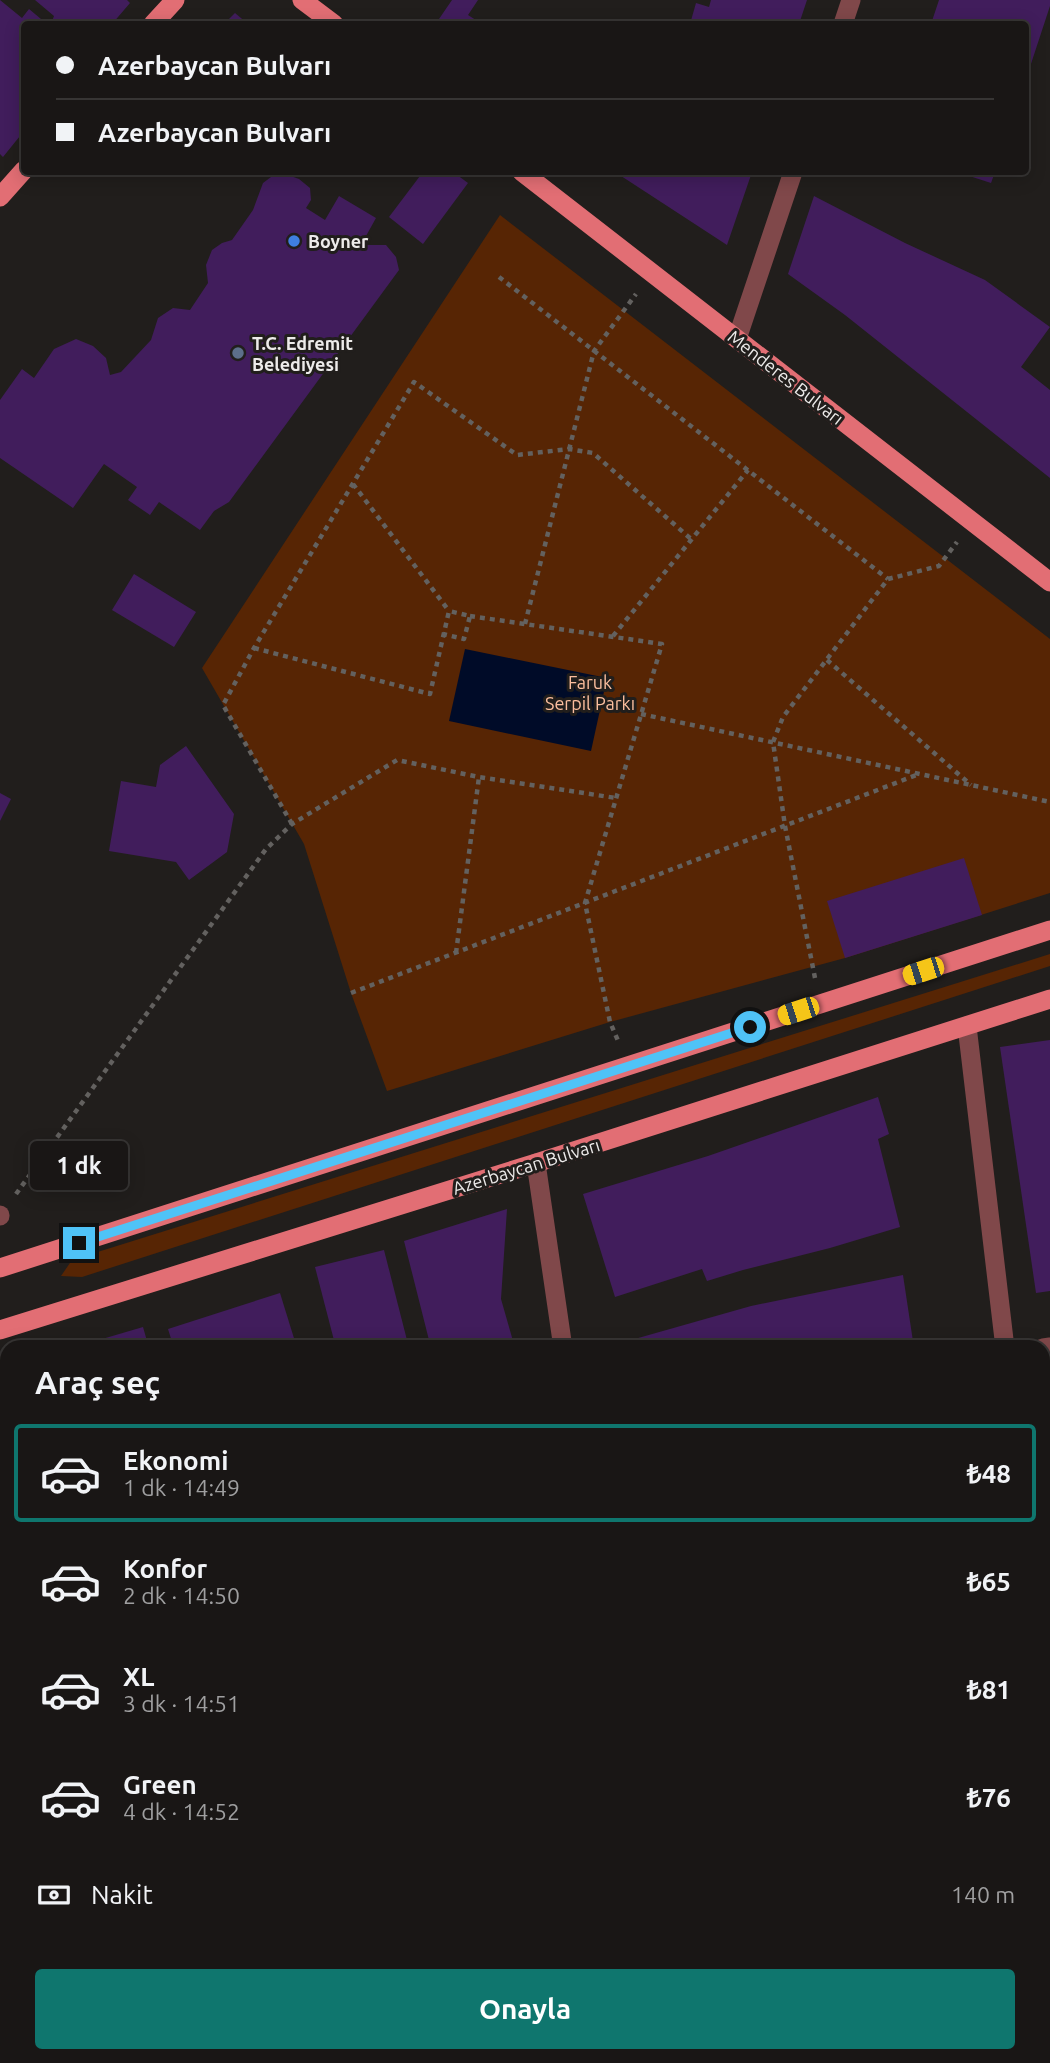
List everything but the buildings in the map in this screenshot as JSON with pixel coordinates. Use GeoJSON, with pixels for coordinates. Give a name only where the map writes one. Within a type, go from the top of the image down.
{"type":"FeatureCollection","features":[{"type":"Feature","properties":{"kind":"main road"},"geometry":{"type":"LineString","coordinates":[[156,21],[175,0]]}},
{"type":"Feature","properties":{"kind":"main road"},"geometry":{"type":"LineString","coordinates":[[302,0],[330,21]]}},
{"type":"Feature","properties":{"kind":"main road"},"geometry":{"type":"LineString","coordinates":[[2,189],[21,173]]}},
{"type":"Feature","properties":{"kind":"main road","name":"Menderes Bulvarı"},"geometry":{"type":"LineString","coordinates":[[526,175],[1050,582]]}},
{"type":"Feature","properties":{"kind":"main road"},"geometry":{"type":"LineString","coordinates":[[0,1268],[1050,930]]}},
{"type":"Feature","properties":{"kind":"main road","name":"Azerbaycan Bulvarı"},"geometry":{"type":"LineString","coordinates":[[0,1330],[1050,999]]}},
{"type":"Feature","properties":{"kind":"street"},"geometry":{"type":"LineString","coordinates":[[844,21],[851,0]]}},
{"type":"Feature","properties":{"kind":"street"},"geometry":{"type":"LineString","coordinates":[[737,339],[792,175]]}},
{"type":"Feature","properties":{"kind":"street"},"geometry":{"type":"LineString","coordinates":[[967,1026],[1004,1340]]}},
{"type":"Feature","properties":{"kind":"street"},"geometry":{"type":"LineString","coordinates":[[536,1163],[562,1340]]}},
{"type":"Feature","properties":{"kind":"path"},"geometry":{"type":"LineString","coordinates":[[525,624],[594,351],[652,273]]}},
{"type":"Feature","properties":{"kind":"path"},"geometry":{"type":"LineString","coordinates":[[499,277],[888,579]]}},
{"type":"Feature","properties":{"kind":"path"},"geometry":{"type":"LineString","coordinates":[[292,824],[223,705],[254,648],[414,382],[517,455],[569,449],[593,453],[691,539]]}},
{"type":"Feature","properties":{"kind":"path"},"geometry":{"type":"LineString","coordinates":[[613,636],[748,470]]}},
{"type":"Feature","properties":{"kind":"path"},"geometry":{"type":"LineString","coordinates":[[353,484],[449,611],[662,644],[585,903],[610,1022],[630,1066]]}},
{"type":"Feature","properties":{"kind":"path"},"geometry":{"type":"LineString","coordinates":[[822,1003],[812,967],[785,826],[773,742],[783,717],[888,579],[939,566],[971,521]]}},
{"type":"Feature","properties":{"kind":"path"},"geometry":{"type":"LineString","coordinates":[[254,648],[430,694],[449,611]]}},
{"type":"Feature","properties":{"kind":"path"},"geometry":{"type":"LineString","coordinates":[[443,634],[464,639],[470,616]]}},
{"type":"Feature","properties":{"kind":"path"},"geometry":{"type":"LineString","coordinates":[[827,660],[972,786]]}},
{"type":"Feature","properties":{"kind":"path"},"geometry":{"type":"LineString","coordinates":[[641,713],[1050,802]]}},
{"type":"Feature","properties":{"kind":"path"},"geometry":{"type":"LineString","coordinates":[[0,1216],[266,849],[292,824],[397,760],[479,777],[616,798]]}},
{"type":"Feature","properties":{"kind":"path"},"geometry":{"type":"LineString","coordinates":[[351,993],[919,774]]}},
{"type":"Feature","properties":{"kind":"path"},"geometry":{"type":"LineString","coordinates":[[456,953],[479,777]]}},
{"type":"Feature","properties":{"kind":"green space","name":"Faruk Serpil Parkı"},"geometry":{"type":"Polygon","coordinates":[[[500,215],[1050,639],[1050,893],[845,958],[610,1022],[387,1091],[351,993],[304,844],[202,668],[500,215]]]}},
{"type":"Feature","properties":{"kind":"green space"},"geometry":{"type":"Polygon","coordinates":[[[1050,954],[1050,966],[82,1277],[61,1276],[72,1260],[1050,954]]]}},
{"type":"Feature","properties":{"kind":"water"},"geometry":{"type":"Polygon","coordinates":[[[465,649],[607,678],[591,751],[449,721],[465,649]]]}},
{"type":"Feature","properties":{"kind":"place","name":"Boyner"},"geometry":{"type":"Point","coordinates":[294,241]}},
{"type":"Feature","properties":{"kind":"place","name":"T.C. Edremit Belediyesi"},"geometry":{"type":"Point","coordinates":[238,353]}},
{"type":"Feature","properties":{"kind":"route"},"geometry":{"type":"LineString","coordinates":[[79,1243],[750,1027]]}}]}
